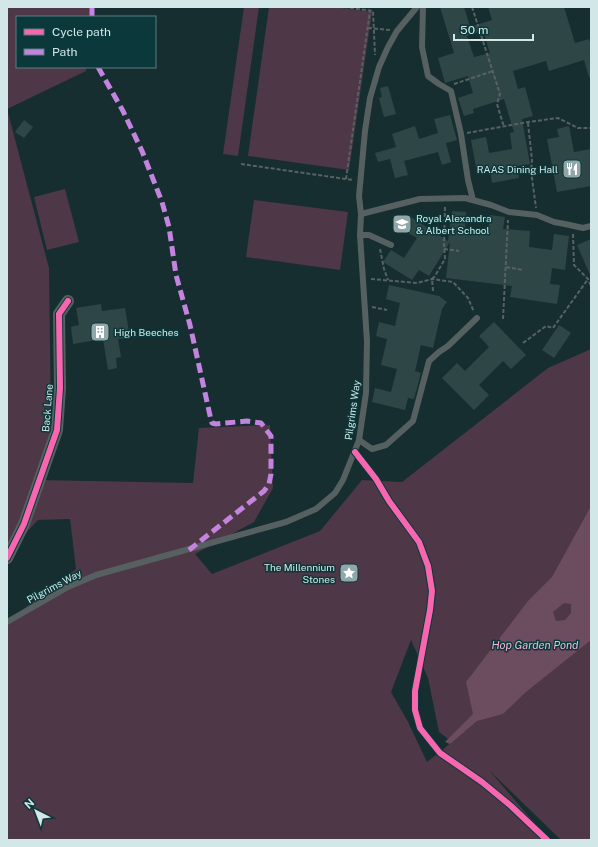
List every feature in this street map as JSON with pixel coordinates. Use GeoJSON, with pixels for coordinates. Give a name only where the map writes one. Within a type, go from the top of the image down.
{"type":"FeatureCollection","features":[{"type":"Feature","properties":{"kind":"street","name":"Back Lane"},"geometry":{"type":"LineString","coordinates":[[7,558],[24,524],[57,430],[60,388],[59,314],[68,301]]}},
{"type":"Feature","properties":{"kind":"lane","name":"Pilgrims Way"},"geometry":{"type":"LineString","coordinates":[[7,622],[68,587],[96,576],[286,522],[316,509],[335,493],[343,480],[360,440],[366,393],[367,341],[359,196],[370,98],[379,67],[388,47],[397,31],[417,7]]}},
{"type":"Feature","properties":{"kind":"lane"},"geometry":{"type":"LineString","coordinates":[[423,7],[422,48],[428,76],[451,91],[461,134],[468,180],[473,200]]}},
{"type":"Feature","properties":{"kind":"lane"},"geometry":{"type":"LineString","coordinates":[[361,214],[420,199],[465,198],[491,205],[509,212],[537,215],[554,222],[583,228],[591,226]]}},
{"type":"Feature","properties":{"kind":"lane"},"geometry":{"type":"LineString","coordinates":[[360,235],[369,235],[391,245]]}},
{"type":"Feature","properties":{"kind":"lane"},"geometry":{"type":"LineString","coordinates":[[360,440],[372,449],[386,444],[413,421],[429,362],[477,318]]}},
{"type":"Feature","properties":{"kind":"lane"},"geometry":{"type":"LineString","coordinates":[[355,452],[376,479],[389,501],[419,542],[428,566],[432,591],[430,610],[415,691],[415,710],[420,728],[440,753],[482,782],[511,806],[547,840]]}},
{"type":"Feature","properties":{"kind":"path"},"geometry":{"type":"LineString","coordinates":[[344,7],[373,11],[375,57]]}},
{"type":"Feature","properties":{"kind":"path"},"geometry":{"type":"LineString","coordinates":[[472,7],[500,94],[497,104],[504,127]]}},
{"type":"Feature","properties":{"kind":"path"},"geometry":{"type":"LineString","coordinates":[[346,179],[370,11]]}},
{"type":"Feature","properties":{"kind":"path"},"geometry":{"type":"LineString","coordinates":[[368,28],[397,31]]}},
{"type":"Feature","properties":{"kind":"path"},"geometry":{"type":"LineString","coordinates":[[445,87],[493,72]]}},
{"type":"Feature","properties":{"kind":"path"},"geometry":{"type":"LineString","coordinates":[[461,134],[558,118],[578,128],[591,128]]}},
{"type":"Feature","properties":{"kind":"path"},"geometry":{"type":"LineString","coordinates":[[528,122],[537,215]]}},
{"type":"Feature","properties":{"kind":"path"},"geometry":{"type":"LineString","coordinates":[[241,164],[360,181]]}},
{"type":"Feature","properties":{"kind":"path"},"geometry":{"type":"LineString","coordinates":[[433,291],[432,279],[445,259],[446,199]]}},
{"type":"Feature","properties":{"kind":"path"},"geometry":{"type":"LineString","coordinates":[[503,319],[509,212]]}},
{"type":"Feature","properties":{"kind":"path"},"geometry":{"type":"LineString","coordinates":[[573,226],[574,265],[588,279],[591,286]]}},
{"type":"Feature","properties":{"kind":"path"},"geometry":{"type":"LineString","coordinates":[[379,240],[384,269],[388,280]]}},
{"type":"Feature","properties":{"kind":"path"},"geometry":{"type":"LineString","coordinates":[[444,249],[459,251]]}},
{"type":"Feature","properties":{"kind":"path"},"geometry":{"type":"LineString","coordinates":[[506,267],[523,270]]}},
{"type":"Feature","properties":{"kind":"path"},"geometry":{"type":"LineString","coordinates":[[363,278],[417,284],[432,279],[453,282],[468,298],[477,318]]}},
{"type":"Feature","properties":{"kind":"path"},"geometry":{"type":"LineString","coordinates":[[523,344],[546,326],[553,328],[588,279]]}},
{"type":"Feature","properties":{"kind":"path"},"geometry":{"type":"LineString","coordinates":[[365,306],[387,310]]}},
{"type":"Feature","properties":{"kind":"shaded area"},"geometry":{"type":"Polygon","coordinates":[[[7,7],[92,7],[91,16],[16,16],[16,68],[86,68],[86,71],[7,109],[7,7]]]}},
{"type":"Feature","properties":{"kind":"shaded area"},"geometry":{"type":"Polygon","coordinates":[[[244,7],[259,7],[238,156],[223,154],[244,7]]]}},
{"type":"Feature","properties":{"kind":"shaded area"},"geometry":{"type":"Polygon","coordinates":[[[269,7],[334,7],[372,12],[349,170],[248,156],[269,7]]]}},
{"type":"Feature","properties":{"kind":"shaded area"},"geometry":{"type":"Polygon","coordinates":[[[7,109],[49,268],[51,427],[37,480],[193,483],[199,428],[270,425],[273,488],[254,522],[195,554],[212,574],[320,531],[362,480],[402,482],[548,368],[591,349],[591,840],[561,840],[489,770],[549,840],[7,840],[7,622],[76,569],[70,519],[38,520],[7,553],[7,109]],[[411,640],[391,692],[408,722],[427,762],[452,742],[439,732],[428,678],[411,640]]]}},
{"type":"Feature","properties":{"kind":"shaded area"},"geometry":{"type":"Polygon","coordinates":[[[65,189],[79,242],[47,250],[34,197],[65,189]]]}},
{"type":"Feature","properties":{"kind":"shaded area"},"geometry":{"type":"Polygon","coordinates":[[[254,200],[348,212],[340,270],[246,257],[254,200]]]}},
{"type":"Feature","properties":{"kind":"water","name":"Hop Garden Pond"},"geometry":{"type":"Polygon","coordinates":[[[591,506],[591,640],[526,692],[503,714],[477,721],[450,744],[445,742],[473,714],[466,682],[528,601],[552,577],[591,506]],[[564,603],[553,612],[556,621],[565,620],[571,613],[571,604],[564,603]]]}},
{"type":"Feature","properties":{"kind":"building"},"geometry":{"type":"Polygon","coordinates":[[[440,7],[464,7],[470,27],[492,20],[488,7],[564,7],[575,43],[589,39],[591,45],[591,77],[589,77],[584,60],[549,71],[546,61],[513,71],[518,89],[525,87],[533,116],[522,119],[530,164],[517,166],[519,178],[492,183],[490,171],[477,173],[471,140],[486,137],[489,153],[512,149],[510,133],[514,132],[504,99],[473,109],[474,113],[464,116],[458,98],[473,93],[468,76],[445,83],[438,58],[454,53],[440,7]],[[483,31],[467,36],[474,57],[490,53],[483,31]]]}},
{"type":"Feature","properties":{"kind":"building"},"geometry":{"type":"Polygon","coordinates":[[[388,86],[396,114],[384,117],[379,98],[382,97],[380,88],[388,86]]]}},
{"type":"Feature","properties":{"kind":"building"},"geometry":{"type":"Polygon","coordinates":[[[450,115],[457,140],[446,143],[451,162],[442,165],[438,152],[404,161],[408,175],[395,178],[390,159],[378,162],[375,153],[396,147],[392,134],[415,126],[419,139],[438,133],[434,119],[450,115]]]}},
{"type":"Feature","properties":{"kind":"building"},"geometry":{"type":"Polygon","coordinates":[[[24,120],[33,127],[24,138],[15,132],[24,120]]]}},
{"type":"Feature","properties":{"kind":"building","name":"RAAS Dining Hall"},"geometry":{"type":"Polygon","coordinates":[[[569,126],[574,152],[591,149],[591,186],[557,192],[547,139],[559,137],[557,129],[569,126]]]}},
{"type":"Feature","properties":{"kind":"building"},"geometry":{"type":"Polygon","coordinates":[[[452,211],[466,212],[465,228],[488,231],[490,215],[505,217],[503,229],[530,231],[529,247],[552,250],[554,234],[569,236],[565,270],[552,268],[550,284],[560,285],[557,304],[510,297],[512,286],[446,278],[450,242],[429,276],[419,270],[412,280],[383,262],[391,250],[404,258],[417,238],[403,230],[411,217],[448,241],[452,211]]]}},
{"type":"Feature","properties":{"kind":"building"},"geometry":{"type":"Polygon","coordinates":[[[591,239],[591,277],[577,245],[591,239]]]}},
{"type":"Feature","properties":{"kind":"building"},"geometry":{"type":"Polygon","coordinates":[[[389,285],[439,296],[447,302],[442,309],[433,348],[421,345],[415,371],[421,373],[414,399],[408,398],[405,410],[372,402],[375,388],[391,392],[397,369],[381,365],[387,339],[376,336],[379,322],[395,326],[400,303],[386,299],[389,285]]]}},
{"type":"Feature","properties":{"kind":"building","name":"High Beeches"},"geometry":{"type":"Polygon","coordinates":[[[101,304],[102,311],[125,308],[130,338],[118,339],[121,357],[116,358],[117,368],[108,370],[103,339],[73,344],[71,327],[79,325],[76,308],[101,304]]]}},
{"type":"Feature","properties":{"kind":"building"},"geometry":{"type":"Polygon","coordinates":[[[494,322],[526,355],[511,369],[503,361],[479,385],[489,395],[474,410],[442,378],[457,363],[465,371],[489,347],[479,336],[494,322]]]}},
{"type":"Feature","properties":{"kind":"building"},"geometry":{"type":"Polygon","coordinates":[[[559,325],[571,333],[554,358],[542,350],[559,325]]]}},
{"type":"Feature","properties":{"kind":"marked path"},"geometry":{"type":"LineString","coordinates":[[92,7],[92,16]]}},
{"type":"Feature","properties":{"kind":"marked path"},"geometry":{"type":"LineString","coordinates":[[99,68],[123,111],[142,151],[162,202],[169,227],[176,275],[190,325],[212,423],[216,424],[247,421],[261,423],[271,436],[271,474],[269,484],[264,491],[189,550]]}},
{"type":"Feature","properties":{"kind":"cycle path"},"geometry":{"type":"LineString","coordinates":[[7,558],[24,524],[57,430],[60,388],[59,314],[68,301]]}},
{"type":"Feature","properties":{"kind":"cycle path"},"geometry":{"type":"LineString","coordinates":[[355,452],[376,479],[389,501],[419,542],[428,566],[432,591],[430,610],[415,691],[415,710],[420,728],[440,753],[482,782],[511,806],[547,840]]}},
{"type":"Feature","properties":{"kind":"place","name":"RAAS Dining Hall"},"geometry":{"type":"Point","coordinates":[572,169]}},
{"type":"Feature","properties":{"kind":"place","name":"Royal Alexandra & Albert School"},"geometry":{"type":"Point","coordinates":[402,224]}},
{"type":"Feature","properties":{"kind":"place","name":"High Beeches"},"geometry":{"type":"Point","coordinates":[100,332]}},
{"type":"Feature","properties":{"kind":"place","name":"The Millennium Stones"},"geometry":{"type":"Point","coordinates":[349,573]}}]}
